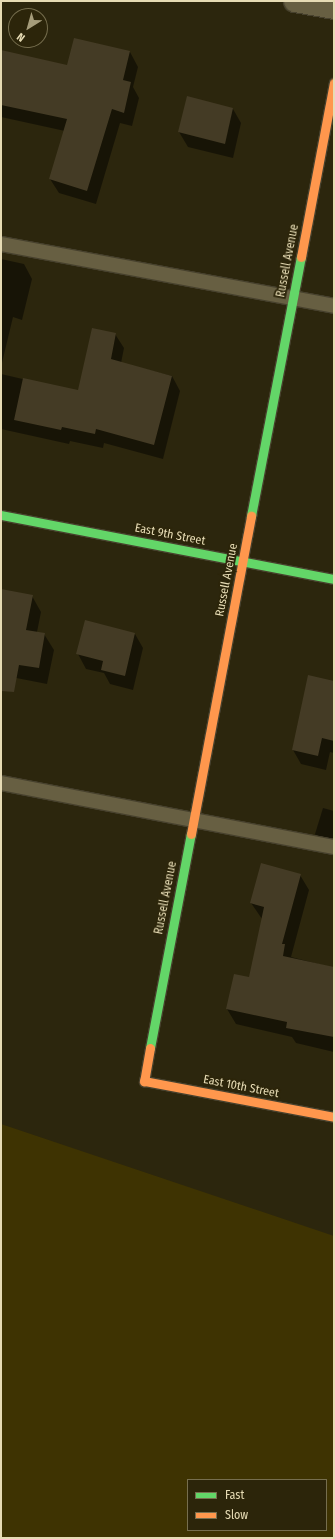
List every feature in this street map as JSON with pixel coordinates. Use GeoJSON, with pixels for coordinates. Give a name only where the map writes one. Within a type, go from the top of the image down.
{"type":"FeatureCollection","features":[{"type":"Feature","properties":{"kind":"street"},"geometry":{"type":"LineString","coordinates":[[295,1],[334,8]]}},
{"type":"Feature","properties":{"kind":"street","name":"Russell Avenue"},"geometry":{"type":"LineString","coordinates":[[144,1081],[334,83]]}},
{"type":"Feature","properties":{"kind":"street","name":"East 9th Street"},"geometry":{"type":"LineString","coordinates":[[1,515],[334,579]]}},
{"type":"Feature","properties":{"kind":"street","name":"East 10th Street"},"geometry":{"type":"LineString","coordinates":[[144,1081],[334,1117]]}},
{"type":"Feature","properties":{"kind":"lane"},"geometry":{"type":"LineString","coordinates":[[1,244],[334,306]]}},
{"type":"Feature","properties":{"kind":"lane"},"geometry":{"type":"LineString","coordinates":[[1,783],[334,847]]}},
{"type":"Feature","properties":{"kind":"shaded area"},"geometry":{"type":"Polygon","coordinates":[[[1,1124],[334,1236],[334,1538],[1,1538],[1,1124]]]}},
{"type":"Feature","properties":{"kind":"building"},"geometry":{"type":"Polygon","coordinates":[[[74,38],[130,51],[123,80],[131,82],[124,113],[112,109],[87,191],[49,179],[67,119],[1,105],[1,50],[67,65],[74,38]]]}},
{"type":"Feature","properties":{"kind":"building"},"geometry":{"type":"Polygon","coordinates":[[[187,96],[233,108],[225,144],[178,132],[187,96]]]}},
{"type":"Feature","properties":{"kind":"building"},"geometry":{"type":"Polygon","coordinates":[[[92,328],[116,333],[111,359],[172,376],[154,445],[96,429],[95,434],[62,427],[61,430],[14,420],[23,378],[78,390],[92,328]]]}},
{"type":"Feature","properties":{"kind":"building"},"geometry":{"type":"Polygon","coordinates":[[[1,589],[33,595],[26,630],[45,633],[39,668],[19,665],[14,692],[1,691],[1,589]]]}},
{"type":"Feature","properties":{"kind":"building"},"geometry":{"type":"Polygon","coordinates":[[[85,620],[135,633],[125,676],[101,670],[103,661],[76,654],[85,620]]]}},
{"type":"Feature","properties":{"kind":"building"},"geometry":{"type":"Polygon","coordinates":[[[308,675],[334,681],[334,741],[322,738],[318,756],[292,750],[308,675]]]}},
{"type":"Feature","properties":{"kind":"building"},"geometry":{"type":"Polygon","coordinates":[[[261,863],[301,874],[282,944],[285,944],[283,956],[334,967],[334,1037],[286,1028],[287,1022],[226,1009],[234,974],[249,977],[264,907],[250,903],[261,863]]]}},
{"type":"Feature","properties":{"kind":"traffic: fast"},"geometry":{"type":"LineString","coordinates":[[251,516],[301,257]]}},
{"type":"Feature","properties":{"kind":"traffic: fast"},"geometry":{"type":"LineString","coordinates":[[1,515],[334,579]]}},
{"type":"Feature","properties":{"kind":"traffic: fast"},"geometry":{"type":"LineString","coordinates":[[150,1048],[191,834]]}},
{"type":"Feature","properties":{"kind":"traffic: slow"},"geometry":{"type":"LineString","coordinates":[[301,257],[334,83]]}},
{"type":"Feature","properties":{"kind":"traffic: slow"},"geometry":{"type":"LineString","coordinates":[[191,834],[251,516]]}},
{"type":"Feature","properties":{"kind":"traffic: slow"},"geometry":{"type":"LineString","coordinates":[[150,1048],[144,1081],[334,1117]]}}]}
